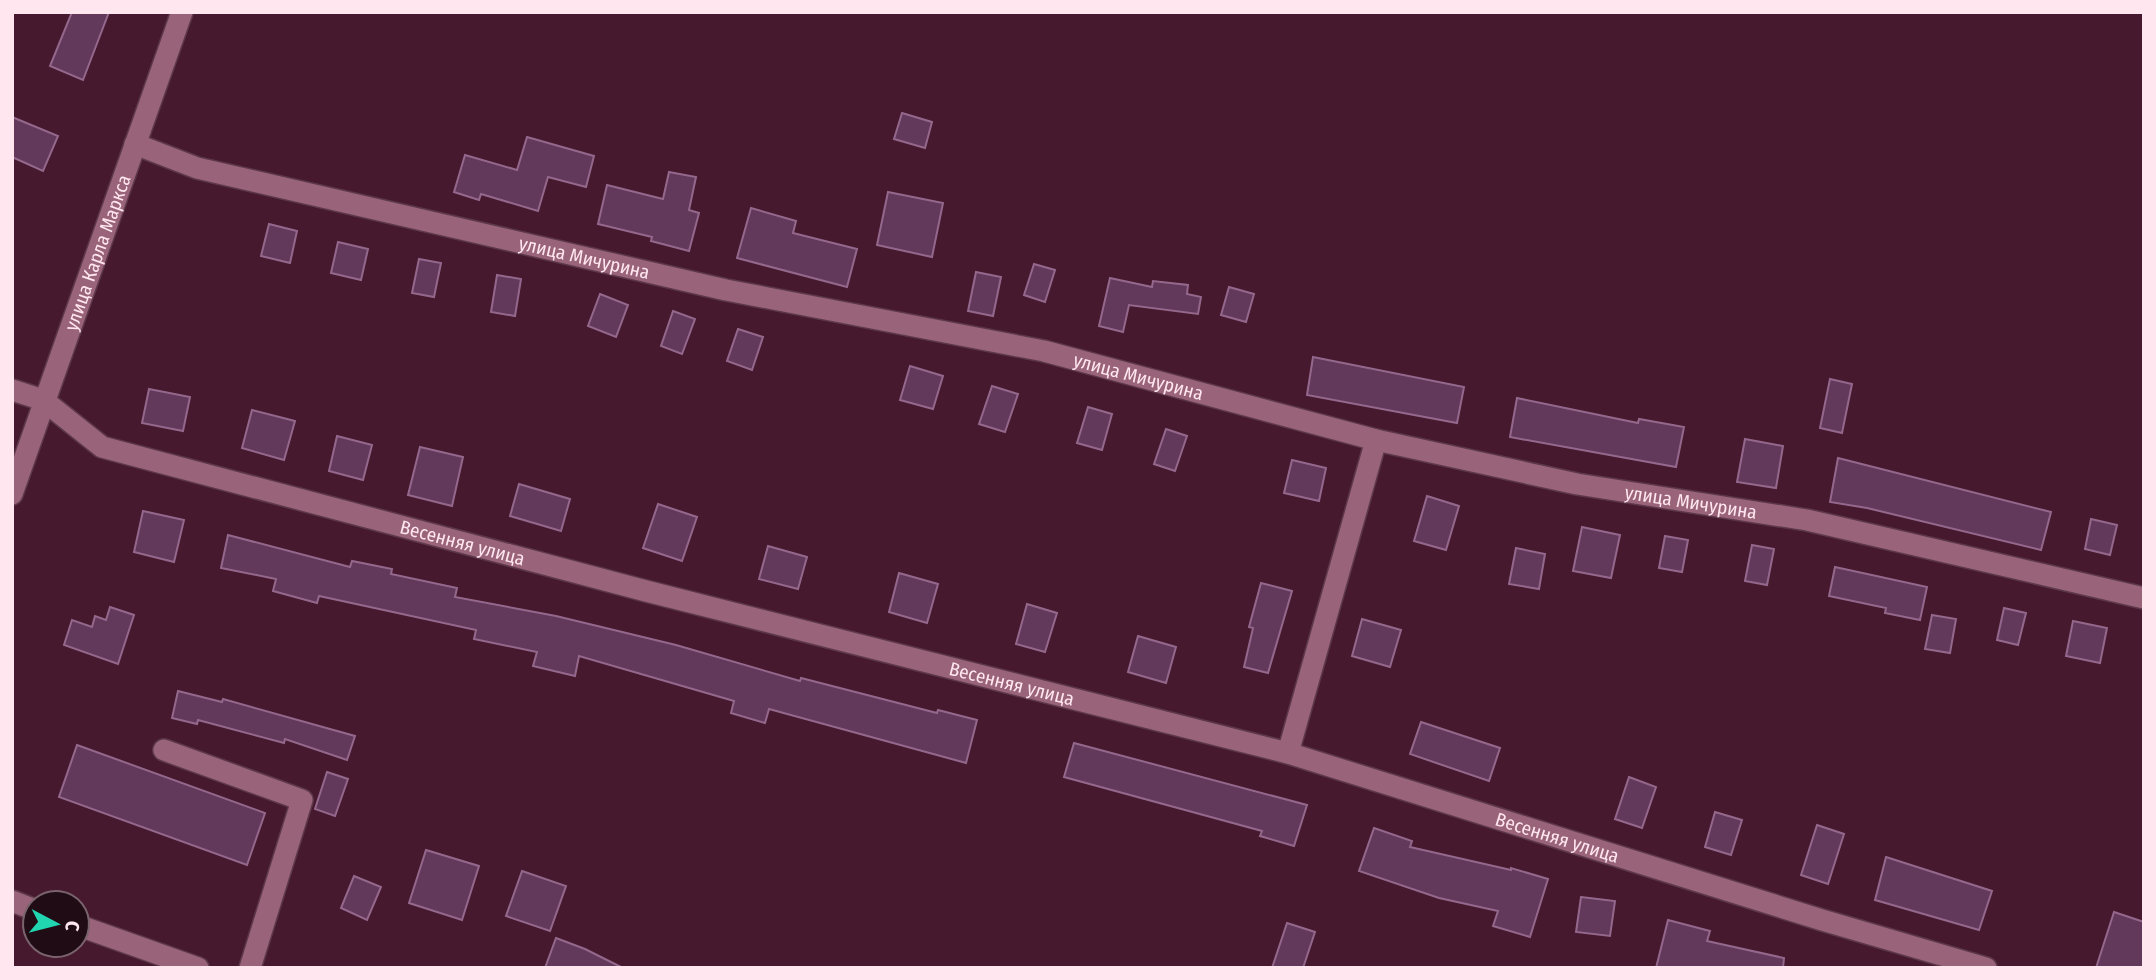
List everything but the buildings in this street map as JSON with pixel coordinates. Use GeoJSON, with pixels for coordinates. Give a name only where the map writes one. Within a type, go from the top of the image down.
{"type":"FeatureCollection","features":[{"type":"Feature","properties":{"kind":"street","name":"улица Карла Маркса"},"geometry":{"type":"LineString","coordinates":[[12,494],[182,12]]}},
{"type":"Feature","properties":{"kind":"street","name":"улица Мичурина"},"geometry":{"type":"LineString","coordinates":[[135,144],[197,168],[726,290],[1044,351],[1377,440],[1577,484],[1807,520],[2144,598]]}},
{"type":"Feature","properties":{"kind":"street"},"geometry":{"type":"LineString","coordinates":[[12,390],[43,400]]}},
{"type":"Feature","properties":{"kind":"street","name":"Весенняя улица"},"geometry":{"type":"LineString","coordinates":[[43,400],[102,447],[646,591],[1288,753],[1822,920],[1986,968]]}},
{"type":"Feature","properties":{"kind":"street"},"geometry":{"type":"LineString","coordinates":[[1288,753],[1377,440]]}},
{"type":"Feature","properties":{"kind":"street"},"geometry":{"type":"LineString","coordinates":[[163,751],[302,800],[250,968]]}},
{"type":"Feature","properties":{"kind":"street"},"geometry":{"type":"LineString","coordinates":[[91,930],[198,968]]}}]}
